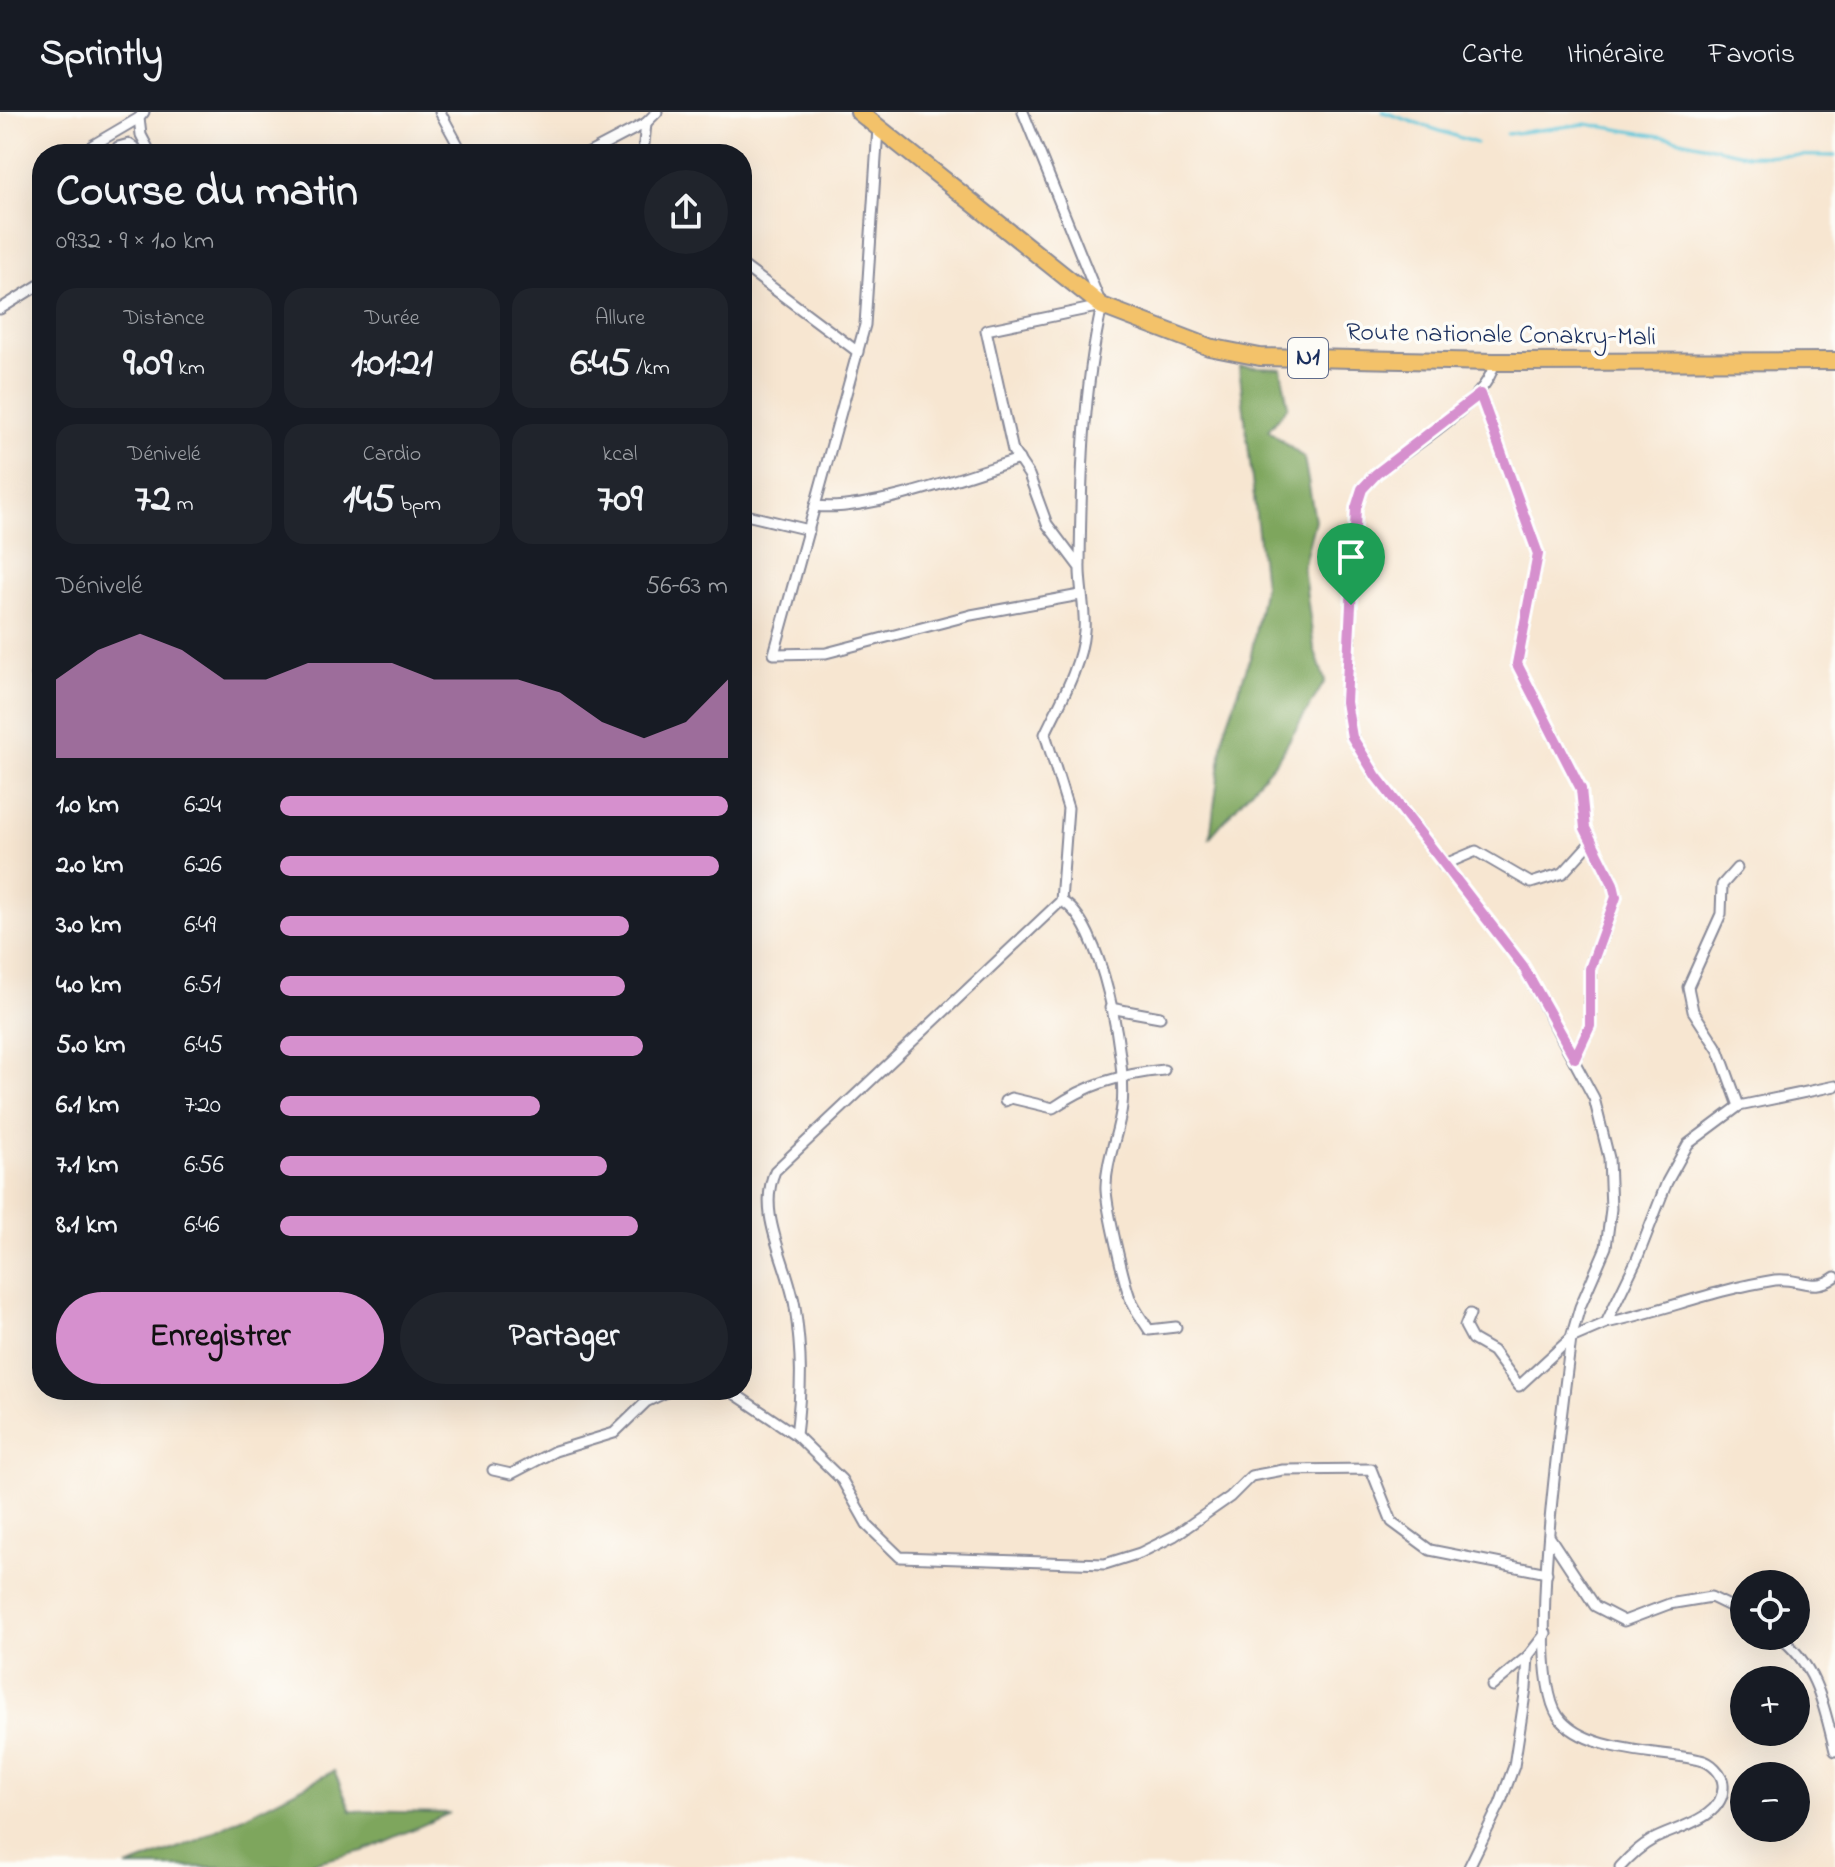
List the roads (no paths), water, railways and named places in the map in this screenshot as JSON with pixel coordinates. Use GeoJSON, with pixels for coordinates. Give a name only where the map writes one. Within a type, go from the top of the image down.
{"type":"FeatureCollection","features":[{"type":"Feature","properties":{"kind":"highway","name":"Route nationale Conakry-Mali"},"geometry":{"type":"LineString","coordinates":[[859,112],[1102,306],[1209,347],[1260,357],[1494,362],[1835,361]]}},
{"type":"Feature","properties":{"kind":"street"},"geometry":{"type":"LineString","coordinates":[[440,112],[458,144]]}},
{"type":"Feature","properties":{"kind":"street"},"geometry":{"type":"LineString","coordinates":[[606,144],[646,123],[657,112]]}},
{"type":"Feature","properties":{"kind":"street"},"geometry":{"type":"LineString","coordinates":[[796,1435],[803,1376],[794,1303],[772,1226],[768,1188],[775,1171],[1061,901],[1068,808],[1045,734],[1068,690],[1084,630],[1080,568],[1085,421],[1091,355],[1102,306],[1023,112]]}},
{"type":"Feature","properties":{"kind":"street"},"geometry":{"type":"LineString","coordinates":[[95,144],[141,115]]}},
{"type":"Feature","properties":{"kind":"street"},"geometry":{"type":"LineString","coordinates":[[141,115],[141,135],[146,144]]}},
{"type":"Feature","properties":{"kind":"street"},"geometry":{"type":"LineString","coordinates":[[644,144],[646,123]]}},
{"type":"Feature","properties":{"kind":"street"},"geometry":{"type":"LineString","coordinates":[[878,128],[865,325],[774,654],[826,653],[971,615],[1080,595]]}},
{"type":"Feature","properties":{"kind":"street"},"geometry":{"type":"LineString","coordinates":[[752,272],[858,352]]}},
{"type":"Feature","properties":{"kind":"street"},"geometry":{"type":"LineString","coordinates":[[0,309],[32,289]]}},
{"type":"Feature","properties":{"kind":"street"},"geometry":{"type":"LineString","coordinates":[[1080,568],[1047,524],[1029,475],[1013,451],[986,330],[1102,306]]}},
{"type":"Feature","properties":{"kind":"street"},"geometry":{"type":"LineString","coordinates":[[1494,362],[1493,373],[1480,394],[1376,474],[1362,489],[1356,508],[1346,702],[1352,737],[1376,776],[1523,966],[1594,1098],[1609,1158],[1611,1209],[1606,1247],[1580,1307],[1571,1338],[1549,1536],[1546,1633],[1552,1704],[1560,1719],[1570,1728],[1614,1747],[1702,1760],[1715,1768],[1723,1779],[1723,1793],[1706,1816],[1652,1839],[1620,1867]]}},
{"type":"Feature","properties":{"kind":"street"},"geometry":{"type":"LineString","coordinates":[[1480,394],[1538,554],[1517,664],[1581,789],[1585,828],[1613,884],[1616,897],[1590,969],[1590,1026],[1575,1058]]}},
{"type":"Feature","properties":{"kind":"street"},"geometry":{"type":"LineString","coordinates":[[815,506],[830,508],[917,490],[1019,459]]}},
{"type":"Feature","properties":{"kind":"street"},"geometry":{"type":"LineString","coordinates":[[752,516],[809,530]]}},
{"type":"Feature","properties":{"kind":"street"},"geometry":{"type":"LineString","coordinates":[[1443,865],[1476,851],[1531,883],[1563,873],[1592,841]]}},
{"type":"Feature","properties":{"kind":"street"},"geometry":{"type":"LineString","coordinates":[[1737,868],[1722,885],[1721,914],[1688,987],[1693,1011],[1719,1051],[1739,1106]]}},
{"type":"Feature","properties":{"kind":"street"},"geometry":{"type":"LineString","coordinates":[[1061,901],[1073,906],[1086,927],[1101,968],[1122,1074],[1122,1108],[1106,1190],[1131,1299],[1149,1330],[1176,1327]]}},
{"type":"Feature","properties":{"kind":"street"},"geometry":{"type":"LineString","coordinates":[[1110,1008],[1160,1017]]}},
{"type":"Feature","properties":{"kind":"street"},"geometry":{"type":"LineString","coordinates":[[1005,1101],[1011,1098],[1053,1108],[1077,1092],[1122,1074],[1164,1070]]}},
{"type":"Feature","properties":{"kind":"street"},"geometry":{"type":"LineString","coordinates":[[1606,1323],[1637,1259],[1667,1182],[1688,1144],[1739,1106],[1835,1086]]}},
{"type":"Feature","properties":{"kind":"street"},"geometry":{"type":"LineString","coordinates":[[1470,1314],[1465,1326],[1472,1339],[1493,1351],[1519,1386],[1571,1338],[1606,1323],[1635,1318],[1691,1298],[1780,1279],[1819,1286],[1835,1277]]}},
{"type":"Feature","properties":{"kind":"street"},"geometry":{"type":"LineString","coordinates":[[493,1470],[511,1474],[555,1451],[614,1433],[650,1400]]}},
{"type":"Feature","properties":{"kind":"street"},"geometry":{"type":"LineString","coordinates":[[744,1400],[796,1435],[842,1480],[868,1526],[900,1557],[1105,1564],[1140,1553],[1174,1536],[1230,1497],[1251,1476],[1283,1470],[1371,1469],[1392,1522],[1430,1550],[1547,1573]]}},
{"type":"Feature","properties":{"kind":"street"},"geometry":{"type":"LineString","coordinates":[[1549,1536],[1595,1606],[1624,1621],[1669,1604],[1711,1597],[1730,1606]]}},
{"type":"Feature","properties":{"kind":"street"},"geometry":{"type":"LineString","coordinates":[[1492,1686],[1528,1656],[1546,1633]]}},
{"type":"Feature","properties":{"kind":"street"},"geometry":{"type":"LineString","coordinates":[[1798,1650],[1820,1693],[1835,1751]]}},
{"type":"Feature","properties":{"kind":"street"},"geometry":{"type":"LineString","coordinates":[[1469,1867],[1500,1804],[1514,1766],[1528,1656]]}},
{"type":"Feature","properties":{"kind":"waterway"},"geometry":{"type":"LineString","coordinates":[[1383,112],[1476,143]]}},
{"type":"Feature","properties":{"kind":"waterway"},"geometry":{"type":"LineString","coordinates":[[1507,134],[1586,124],[1672,138],[1747,155],[1835,156]]}}]}
